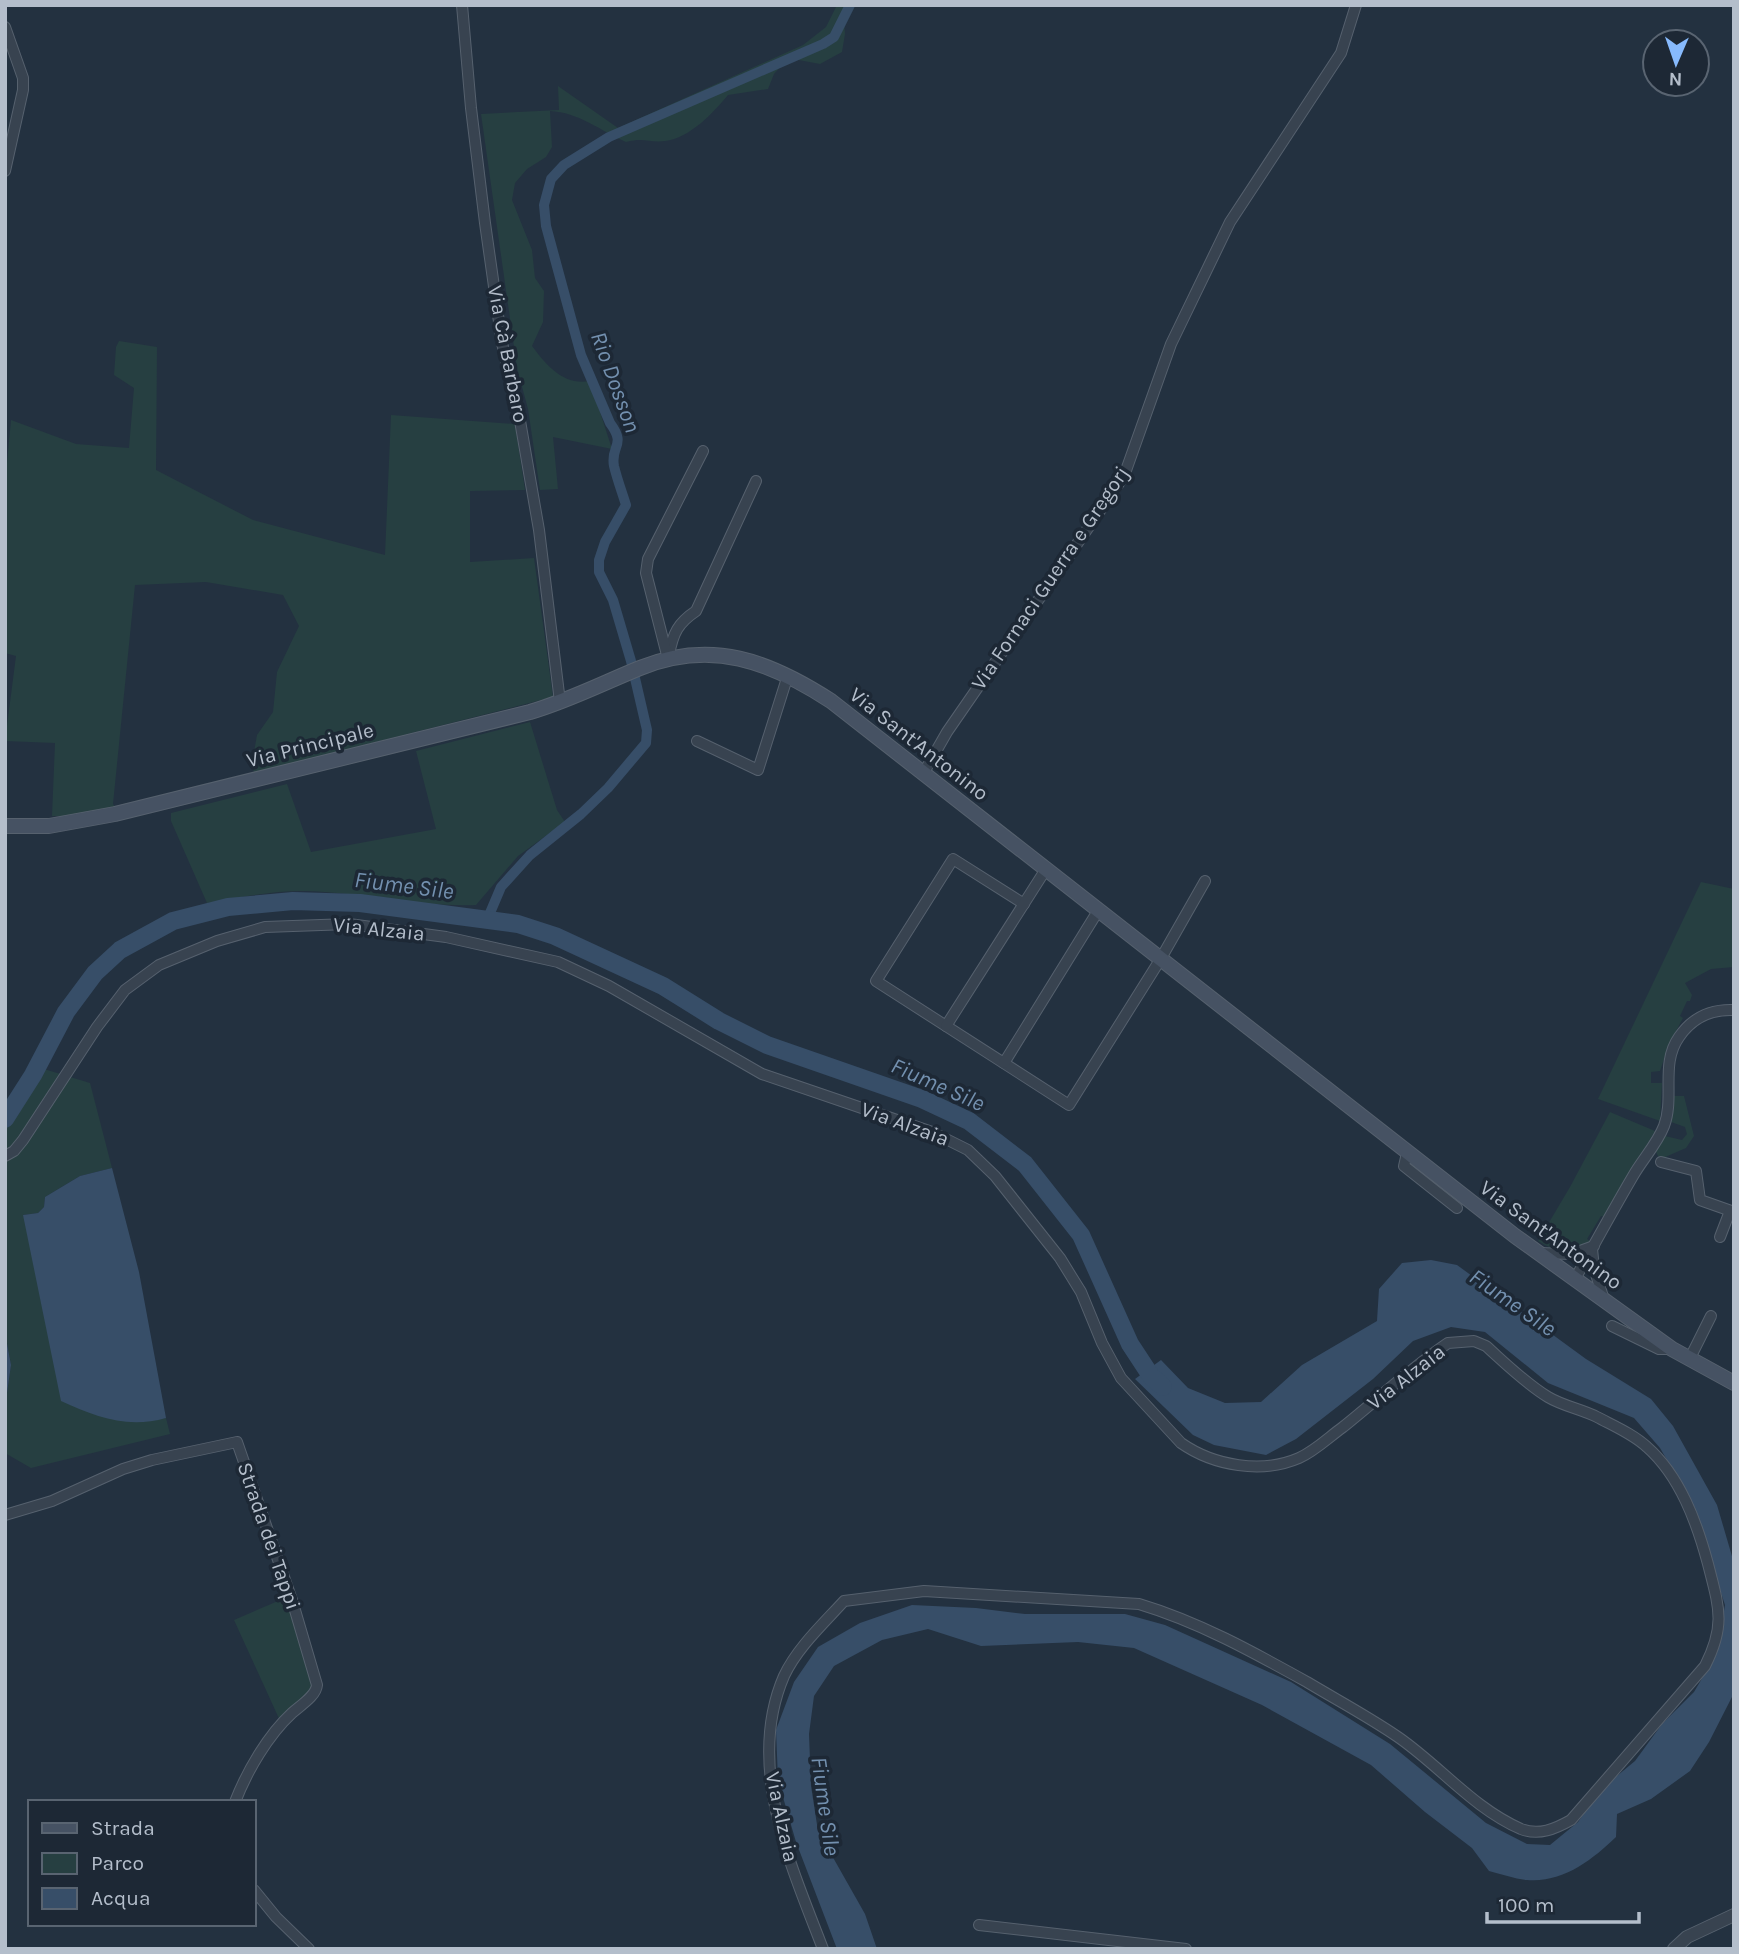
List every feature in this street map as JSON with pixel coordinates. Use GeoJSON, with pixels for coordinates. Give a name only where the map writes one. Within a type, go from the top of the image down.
{"type":"FeatureCollection","features":[{"type":"Feature","properties":{"kind":"main road","name":"Via Sant'Antonino"},"geometry":{"type":"LineString","coordinates":[[618,677],[668,659],[719,654],[746,659],[788,675],[831,701],[1538,1253],[1672,1349],[1734,1383]]}},
{"type":"Feature","properties":{"kind":"main road","name":"Via Principale"},"geometry":{"type":"LineString","coordinates":[[5,826],[49,825],[115,814],[530,712],[618,677]]}},
{"type":"Feature","properties":{"kind":"street","name":"Via Cà Barbaro"},"geometry":{"type":"LineString","coordinates":[[463,5],[471,108],[485,223],[502,342],[519,415],[539,530],[560,702]]}},
{"type":"Feature","properties":{"kind":"street","name":"Via Fornaci Guerra e Gregorj"},"geometry":{"type":"LineString","coordinates":[[923,774],[947,732],[1124,476],[1171,344],[1230,222],[1341,53],[1356,5]]}},
{"type":"Feature","properties":{"kind":"street"},"geometry":{"type":"LineString","coordinates":[[5,27],[23,78],[23,90],[5,172]]}},
{"type":"Feature","properties":{"kind":"street"},"geometry":{"type":"LineString","coordinates":[[668,659],[646,573],[648,559],[702,451]]}},
{"type":"Feature","properties":{"kind":"street"},"geometry":{"type":"LineString","coordinates":[[668,659],[677,627],[682,620],[696,611],[756,481]]}},
{"type":"Feature","properties":{"kind":"street"},"geometry":{"type":"LineString","coordinates":[[697,741],[758,769],[788,675]]}},
{"type":"Feature","properties":{"kind":"street"},"geometry":{"type":"LineString","coordinates":[[1024,904],[953,859],[876,981],[1069,1105],[1160,960],[1205,881]]}},
{"type":"Feature","properties":{"kind":"street"},"geometry":{"type":"LineString","coordinates":[[946,1026],[1045,869]]}},
{"type":"Feature","properties":{"kind":"street"},"geometry":{"type":"LineString","coordinates":[[1004,1063],[1098,911]]}},
{"type":"Feature","properties":{"kind":"street","name":"Via Alzaia"},"geometry":{"type":"LineString","coordinates":[[5,1156],[14,1151],[23,1140],[97,1027],[125,990],[159,965],[217,941],[265,927],[349,924],[446,937],[558,962],[610,986],[762,1074],[932,1132],[968,1150],[995,1176],[1060,1258],[1081,1292],[1102,1343],[1121,1378],[1181,1443],[1191,1450],[1212,1458],[1251,1466],[1271,1465],[1301,1457],[1448,1343],[1474,1340],[1486,1346],[1549,1398],[1591,1414],[1628,1433],[1647,1447],[1663,1464],[1677,1486],[1698,1528],[1713,1586],[1720,1628],[1714,1649],[1705,1666],[1571,1820],[1538,1833],[1523,1830],[1481,1805],[1398,1737],[1325,1693],[1244,1648],[1196,1624],[1161,1611],[1139,1604],[924,1591],[844,1601],[811,1638],[785,1676],[774,1707],[769,1752],[773,1794],[790,1862],[823,1949]]}},
{"type":"Feature","properties":{"kind":"street"},"geometry":{"type":"LineString","coordinates":[[1575,1279],[1664,1125],[1669,1062],[1674,1045],[1687,1027],[1700,1017],[1716,1011],[1734,1010]]}},
{"type":"Feature","properties":{"kind":"street","name":"Via Sant'Antonino"},"geometry":{"type":"LineString","coordinates":[[1408,1153],[1404,1166],[1457,1208]]}},
{"type":"Feature","properties":{"kind":"street"},"geometry":{"type":"LineString","coordinates":[[1661,1162],[1696,1171],[1700,1200],[1732,1211],[1720,1237]]}},
{"type":"Feature","properties":{"kind":"street"},"geometry":{"type":"LineString","coordinates":[[1538,1253],[1572,1254],[1593,1247]]}},
{"type":"Feature","properties":{"kind":"street"},"geometry":{"type":"LineString","coordinates":[[1593,1247],[1594,1268],[1604,1300]]}},
{"type":"Feature","properties":{"kind":"street"},"geometry":{"type":"LineString","coordinates":[[1689,1360],[1711,1315]]}},
{"type":"Feature","properties":{"kind":"street","name":"Via Sant'Antonino"},"geometry":{"type":"LineString","coordinates":[[1612,1325],[1659,1349],[1672,1349]]}},
{"type":"Feature","properties":{"kind":"street","name":"Strada dei Tappi"},"geometry":{"type":"LineString","coordinates":[[5,1515],[52,1501],[122,1469],[237,1442],[292,1600],[317,1688],[287,1718],[264,1749],[242,1784],[236,1800]]}},
{"type":"Feature","properties":{"kind":"street"},"geometry":{"type":"LineString","coordinates":[[256,1892],[276,1917],[309,1949]]}},
{"type":"Feature","properties":{"kind":"street"},"geometry":{"type":"LineString","coordinates":[[1674,1949],[1687,1937],[1734,1916]]}},
{"type":"Feature","properties":{"kind":"street"},"geometry":{"type":"LineString","coordinates":[[979,1925],[1186,1949]]}},
{"type":"Feature","properties":{"kind":"green space"},"geometry":{"type":"Polygon","coordinates":[[[837,5],[843,5],[845,34],[842,52],[820,64],[788,58],[774,74],[768,89],[728,95],[700,124],[674,139],[626,142],[580,118],[550,111],[552,147],[546,157],[527,169],[515,183],[512,200],[532,250],[535,278],[544,291],[543,322],[532,346],[557,373],[572,380],[590,381],[612,449],[553,437],[558,489],[540,490],[528,409],[517,368],[481,114],[559,110],[558,86],[618,128],[803,45],[826,27],[837,5]]]}},
{"type":"Feature","properties":{"kind":"green space"},"geometry":{"type":"Polygon","coordinates":[[[119,341],[157,347],[156,470],[253,520],[385,555],[391,415],[515,424],[525,490],[470,491],[470,562],[534,558],[553,697],[254,773],[252,763],[257,735],[273,712],[277,672],[299,626],[283,595],[206,582],[135,585],[113,804],[116,808],[78,816],[52,816],[55,743],[5,741],[16,656],[5,653],[5,484],[11,420],[76,444],[129,448],[134,388],[114,375],[119,341]]]}},
{"type":"Feature","properties":{"kind":"green space"},"geometry":{"type":"Polygon","coordinates":[[[530,722],[557,810],[565,822],[518,856],[476,905],[419,903],[310,891],[266,893],[207,903],[171,821],[171,813],[287,784],[311,852],[436,829],[416,751],[530,722]]]}},
{"type":"Feature","properties":{"kind":"green space"},"geometry":{"type":"Polygon","coordinates":[[[1701,882],[1734,889],[1734,967],[1711,969],[1685,983],[1692,995],[1690,1001],[1687,1001],[1680,1016],[1683,1018],[1669,1044],[1660,1071],[1651,1072],[1651,1083],[1662,1083],[1660,1121],[1598,1099],[1701,882]]]}},
{"type":"Feature","properties":{"kind":"green space"},"geometry":{"type":"Polygon","coordinates":[[[44,1069],[90,1083],[112,1168],[80,1176],[45,1197],[44,1207],[38,1213],[23,1215],[135,1422],[166,1418],[170,1434],[31,1468],[5,1453],[5,1407],[11,1365],[5,1333],[5,1126],[44,1069]]]}},
{"type":"Feature","properties":{"kind":"green space"},"geometry":{"type":"Polygon","coordinates":[[[1673,1096],[1684,1096],[1694,1136],[1686,1148],[1663,1158],[1656,1152],[1665,1136],[1682,1140],[1687,1134],[1685,1127],[1671,1122],[1673,1096]]]}},
{"type":"Feature","properties":{"kind":"green space"},"geometry":{"type":"Polygon","coordinates":[[[1610,1112],[1655,1131],[1604,1217],[1601,1216],[1587,1239],[1590,1241],[1571,1250],[1558,1250],[1544,1245],[1538,1241],[1610,1112]]]}},
{"type":"Feature","properties":{"kind":"green space"},"geometry":{"type":"Polygon","coordinates":[[[281,1581],[316,1690],[281,1723],[234,1620],[285,1598],[281,1581]]]}},
{"type":"Feature","properties":{"kind":"water"},"geometry":{"type":"Polygon","coordinates":[[[112,1168],[139,1272],[166,1418],[152,1421],[112,1420],[61,1401],[23,1215],[38,1213],[44,1207],[45,1197],[80,1176],[112,1168]]]}},
{"type":"Feature","properties":{"kind":"water"},"geometry":{"type":"Polygon","coordinates":[[[1431,1260],[1457,1265],[1586,1359],[1651,1399],[1673,1426],[1717,1505],[1734,1563],[1734,1693],[1709,1742],[1690,1771],[1651,1799],[1617,1814],[1616,1837],[1587,1862],[1553,1878],[1518,1879],[1489,1871],[1472,1848],[1371,1765],[1262,1705],[1134,1648],[1078,1642],[981,1646],[928,1629],[882,1640],[834,1666],[814,1696],[809,1734],[811,1786],[818,1831],[865,1914],[877,1949],[837,1949],[796,1842],[778,1780],[776,1730],[794,1682],[818,1647],[860,1623],[912,1605],[1025,1614],[1125,1614],[1165,1625],[1291,1682],[1390,1744],[1486,1823],[1527,1844],[1550,1845],[1578,1822],[1600,1790],[1635,1761],[1662,1724],[1694,1692],[1717,1653],[1725,1605],[1692,1503],[1660,1448],[1634,1418],[1548,1383],[1485,1332],[1451,1327],[1413,1341],[1373,1379],[1296,1439],[1266,1455],[1214,1445],[1193,1435],[1135,1379],[1161,1360],[1188,1388],[1225,1403],[1261,1402],[1302,1365],[1377,1321],[1379,1289],[1402,1263],[1431,1260]]]}},
{"type":"Feature","properties":{"kind":"water"},"geometry":{"type":"Polygon","coordinates":[[[5,1333],[11,1365],[5,1407],[5,1333]]]}},
{"type":"Feature","properties":{"kind":"waterway","name":"Rio Dosson"},"geometry":{"type":"LineString","coordinates":[[487,920],[501,887],[530,855],[581,814],[608,788],[646,743],[647,730],[631,661],[613,600],[599,572],[599,560],[605,542],[626,505],[613,459],[618,441],[581,355],[546,226],[544,205],[551,179],[564,165],[609,137],[823,44],[834,37],[850,5]]}},
{"type":"Feature","properties":{"kind":"waterway","name":"Fiume Sile"},"geometry":{"type":"LineString","coordinates":[[5,1119],[33,1075],[66,1012],[95,973],[120,950],[173,921],[228,907],[293,901],[360,903],[518,924],[555,936],[663,986],[719,1021],[767,1045],[922,1099],[969,1121],[1025,1164],[1081,1235],[1130,1344],[1151,1376],[1163,1387]]}}]}
